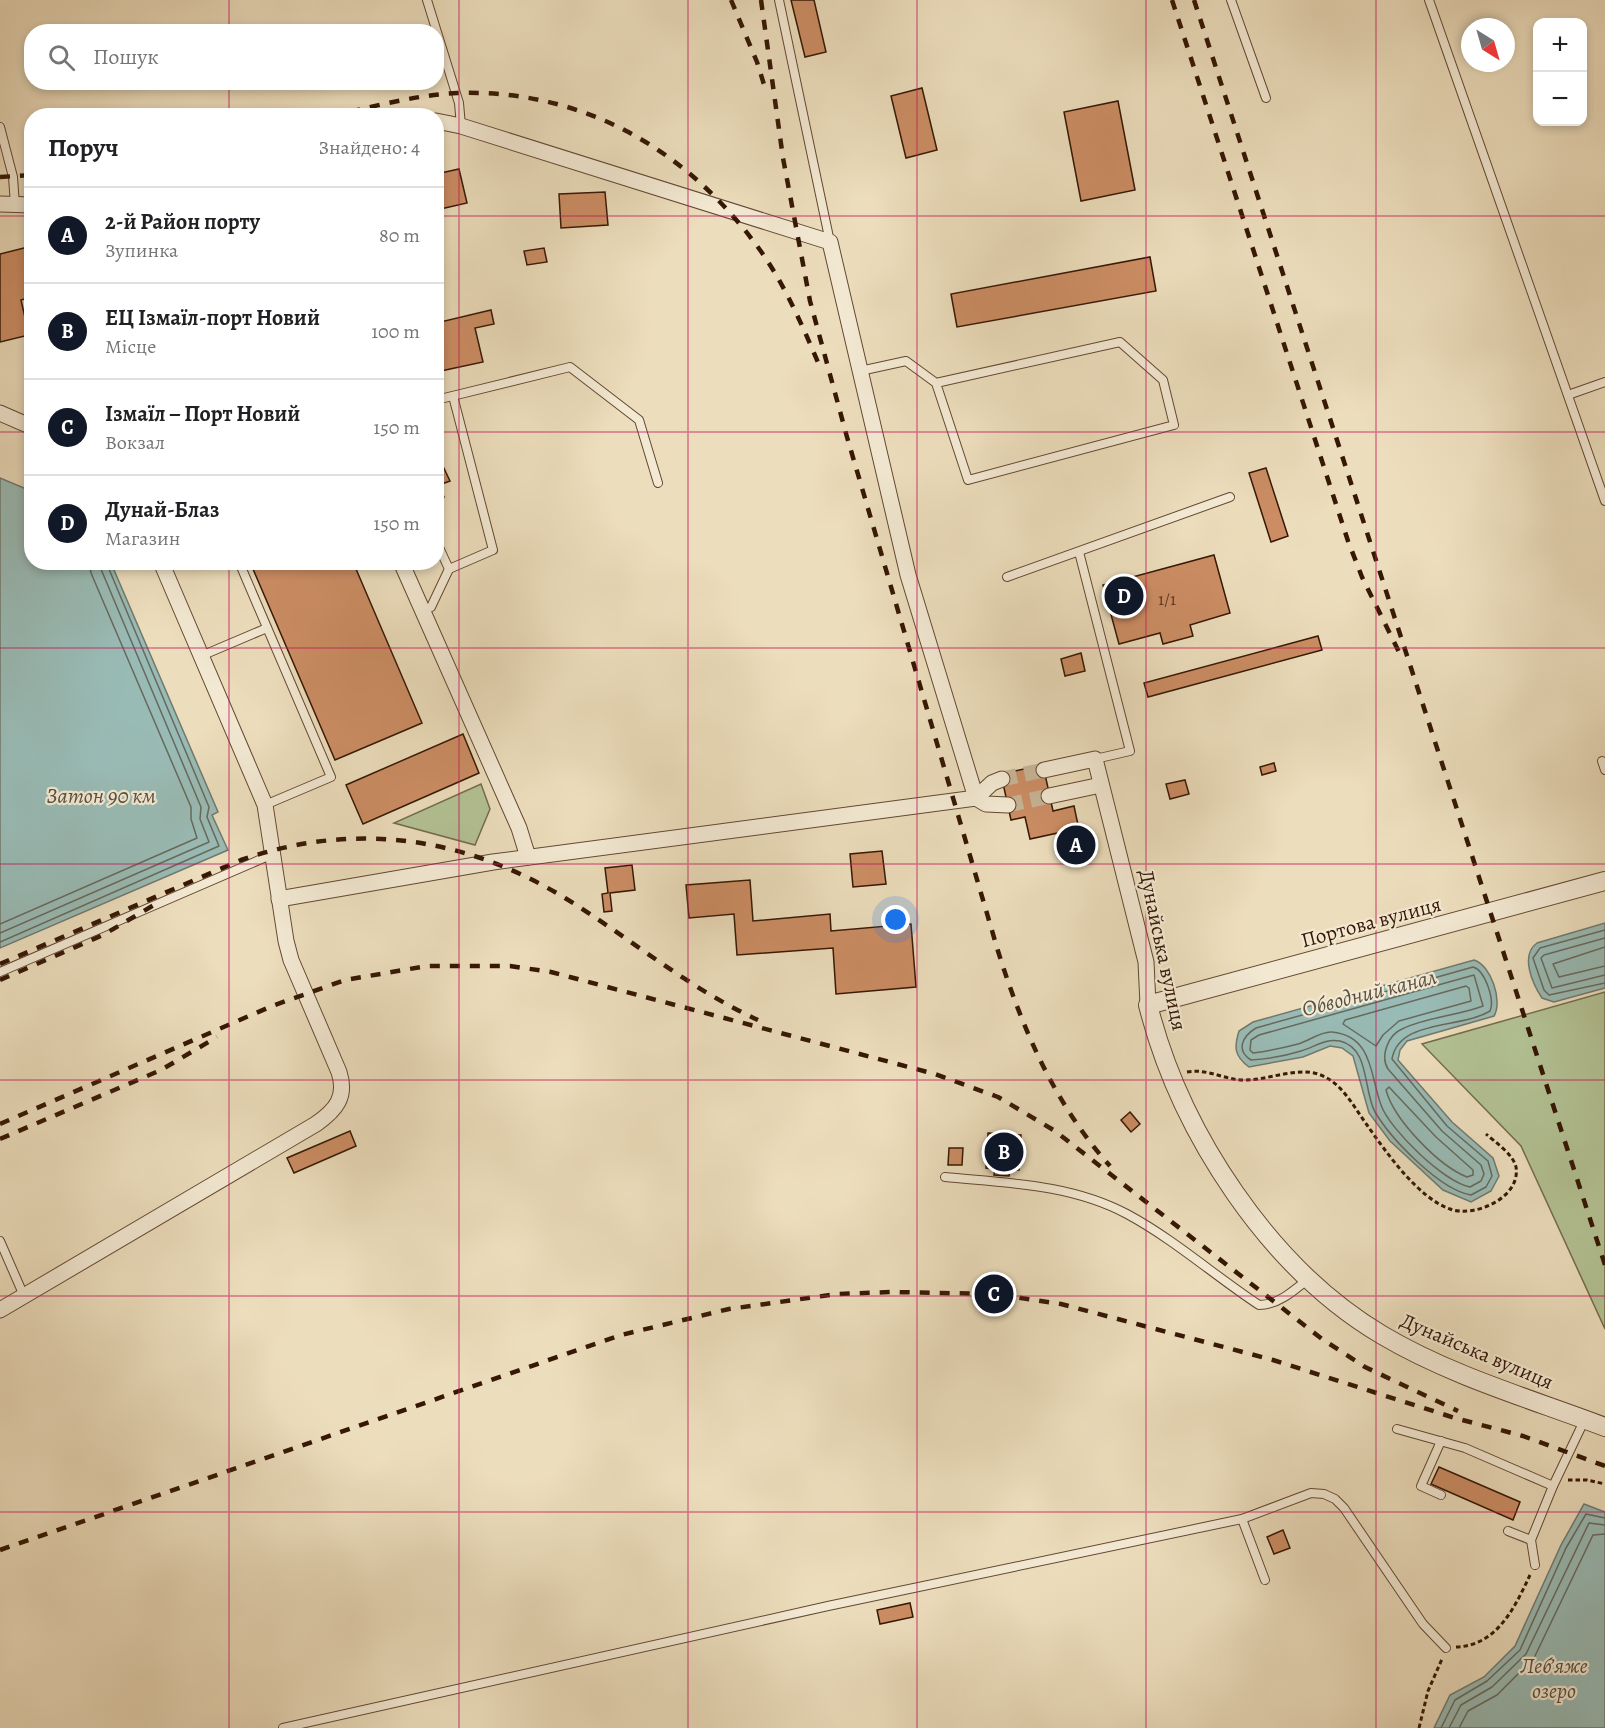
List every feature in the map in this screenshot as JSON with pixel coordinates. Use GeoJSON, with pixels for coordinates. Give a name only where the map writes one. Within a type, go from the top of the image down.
{"type":"FeatureCollection","features":[{"type":"Feature","properties":{"kind":"street"},"geometry":{"type":"LineString","coordinates":[[444,123],[830,242],[908,575],[976,798],[986,804],[1008,805]]}},
{"type":"Feature","properties":{"kind":"street"},"geometry":{"type":"LineString","coordinates":[[7,204],[24,205]]}},
{"type":"Feature","properties":{"kind":"street"},"geometry":{"type":"LineString","coordinates":[[0,413],[24,424]]}},
{"type":"Feature","properties":{"kind":"street"},"geometry":{"type":"LineString","coordinates":[[0,1310],[316,1124],[334,1110],[340,1101],[342,1082],[291,960],[265,805],[164,570]]}},
{"type":"Feature","properties":{"kind":"street"},"geometry":{"type":"LineString","coordinates":[[404,570],[519,828],[528,857]]}},
{"type":"Feature","properties":{"kind":"street"},"geometry":{"type":"LineString","coordinates":[[1044,770],[1095,759]]}},
{"type":"Feature","properties":{"kind":"street","name":"Дунайська вулиця"},"geometry":{"type":"LineString","coordinates":[[1095,759],[1146,962],[1148,1005],[1155,1034],[1194,1123],[1228,1181],[1274,1244],[1308,1279],[1352,1315],[1413,1352],[1605,1427]]}},
{"type":"Feature","properties":{"kind":"street"},"geometry":{"type":"LineString","coordinates":[[279,898],[422,872],[976,798],[992,783],[1002,779]]}},
{"type":"Feature","properties":{"kind":"street"},"geometry":{"type":"LineString","coordinates":[[1049,796],[1101,785]]}},
{"type":"Feature","properties":{"kind":"street","name":"Портова вулиця"},"geometry":{"type":"LineString","coordinates":[[1148,1005],[1605,881]]}},
{"type":"Feature","properties":{"kind":"lane"},"geometry":{"type":"LineString","coordinates":[[427,0],[434,24]]}},
{"type":"Feature","properties":{"kind":"lane"},"geometry":{"type":"LineString","coordinates":[[778,0],[830,242]]}},
{"type":"Feature","properties":{"kind":"lane"},"geometry":{"type":"LineString","coordinates":[[1232,0],[1266,98]]}},
{"type":"Feature","properties":{"kind":"lane"},"geometry":{"type":"LineString","coordinates":[[1429,0],[1605,501]]}},
{"type":"Feature","properties":{"kind":"lane"},"geometry":{"type":"LineString","coordinates":[[444,55],[459,103],[461,126]]}},
{"type":"Feature","properties":{"kind":"lane"},"geometry":{"type":"LineString","coordinates":[[0,127],[13,177],[7,204]]}},
{"type":"Feature","properties":{"kind":"lane"},"geometry":{"type":"LineString","coordinates":[[860,371],[906,361],[936,383],[968,480],[1174,425],[1163,380],[1120,342],[936,383]]}},
{"type":"Feature","properties":{"kind":"lane"},"geometry":{"type":"LineString","coordinates":[[444,398],[570,367],[639,420],[658,483]]}},
{"type":"Feature","properties":{"kind":"lane"},"geometry":{"type":"LineString","coordinates":[[1568,395],[1605,382]]}},
{"type":"Feature","properties":{"kind":"lane"},"geometry":{"type":"LineString","coordinates":[[422,611],[431,607],[449,569],[493,550],[453,396]]}},
{"type":"Feature","properties":{"kind":"lane"},"geometry":{"type":"LineString","coordinates":[[1007,577],[1230,498]]}},
{"type":"Feature","properties":{"kind":"lane"},"geometry":{"type":"LineString","coordinates":[[1078,552],[1130,751],[1095,759]]}},
{"type":"Feature","properties":{"kind":"lane"},"geometry":{"type":"LineString","coordinates":[[444,558],[449,569]]}},
{"type":"Feature","properties":{"kind":"lane"},"geometry":{"type":"LineString","coordinates":[[242,570],[331,777],[265,805]]}},
{"type":"Feature","properties":{"kind":"lane"},"geometry":{"type":"LineString","coordinates":[[201,656],[267,628]]}},
{"type":"Feature","properties":{"kind":"lane"},"geometry":{"type":"LineString","coordinates":[[0,972],[273,854]]}},
{"type":"Feature","properties":{"kind":"lane"},"geometry":{"type":"LineString","coordinates":[[945,1178],[1038,1185],[1084,1196],[1126,1214],[1168,1239],[1259,1305],[1268,1305],[1280,1299],[1308,1279]]}},
{"type":"Feature","properties":{"kind":"lane"},"geometry":{"type":"LineString","coordinates":[[0,1241],[24,1296]]}},
{"type":"Feature","properties":{"kind":"lane"},"geometry":{"type":"LineString","coordinates":[[1535,1565],[1531,1540],[1553,1486],[1585,1419]]}},
{"type":"Feature","properties":{"kind":"lane"},"geometry":{"type":"LineString","coordinates":[[1396,1429],[1465,1448],[1553,1486]]}},
{"type":"Feature","properties":{"kind":"lane"},"geometry":{"type":"LineString","coordinates":[[1441,1441],[1421,1486],[1441,1495]]}},
{"type":"Feature","properties":{"kind":"lane"},"geometry":{"type":"LineString","coordinates":[[283,1728],[839,1603],[1242,1519],[1311,1493],[1324,1494],[1335,1499],[1358,1526],[1423,1624],[1446,1648]]}},
{"type":"Feature","properties":{"kind":"lane"},"geometry":{"type":"LineString","coordinates":[[1242,1519],[1266,1580]]}},
{"type":"Feature","properties":{"kind":"lane"},"geometry":{"type":"LineString","coordinates":[[1508,1531],[1531,1540]]}},
{"type":"Feature","properties":{"kind":"path"},"geometry":{"type":"LineString","coordinates":[[1172,1077],[1192,1071],[1204,1071],[1242,1081],[1294,1073],[1315,1073],[1330,1079],[1341,1088],[1382,1146],[1411,1180],[1448,1209],[1463,1212],[1479,1211],[1494,1203],[1516,1178],[1516,1165],[1508,1154],[1485,1134]]}},
{"type":"Feature","properties":{"kind":"path"},"geometry":{"type":"LineString","coordinates":[[1553,1486],[1569,1480],[1587,1480],[1605,1484]]}},
{"type":"Feature","properties":{"kind":"path"},"geometry":{"type":"LineString","coordinates":[[1419,1728],[1428,1691],[1446,1648],[1462,1647],[1477,1642],[1503,1624],[1513,1612],[1535,1565]]}},
{"type":"Feature","properties":{"kind":"green space"},"geometry":{"type":"Polygon","coordinates":[[[481,784],[490,809],[475,845],[394,823],[481,784]]]}},
{"type":"Feature","properties":{"kind":"green space"},"geometry":{"type":"Polygon","coordinates":[[[1605,992],[1605,1329],[1521,1146],[1422,1044],[1605,992]]]}},
{"type":"Feature","properties":{"kind":"water","name":"Затон 90 км"},"geometry":{"type":"Polygon","coordinates":[[[0,478],[24,488],[24,570],[114,570],[218,812],[212,815],[228,850],[0,948],[0,478]]]}},
{"type":"Feature","properties":{"kind":"water"},"geometry":{"type":"Polygon","coordinates":[[[1605,923],[1605,988],[1554,1002],[1542,998],[1529,969],[1529,955],[1532,948],[1537,943],[1605,923]]]}},
{"type":"Feature","properties":{"kind":"water","name":"Обводний канал"},"geometry":{"type":"Polygon","coordinates":[[[1474,960],[1486,969],[1494,984],[1497,1002],[1494,1016],[1407,1041],[1400,1050],[1398,1060],[1452,1122],[1493,1158],[1499,1176],[1491,1191],[1471,1202],[1443,1190],[1390,1141],[1369,1113],[1353,1056],[1342,1048],[1330,1046],[1303,1057],[1249,1067],[1240,1059],[1236,1051],[1239,1031],[1253,1022],[1474,960]]]}},
{"type":"Feature","properties":{"kind":"water","name":"Леб’яже озеро"},"geometry":{"type":"Polygon","coordinates":[[[1584,1504],[1605,1512],[1605,1728],[1434,1728],[1450,1695],[1484,1677],[1515,1646],[1561,1545],[1584,1504]]]}},
{"type":"Feature","properties":{"kind":"building"},"geometry":{"type":"Polygon","coordinates":[[[791,0],[814,0],[826,52],[805,57],[791,0]]]}},
{"type":"Feature","properties":{"kind":"building"},"geometry":{"type":"Polygon","coordinates":[[[922,88],[937,150],[906,158],[891,96],[922,88]]]}},
{"type":"Feature","properties":{"kind":"building"},"geometry":{"type":"Polygon","coordinates":[[[1118,101],[1135,190],[1081,201],[1064,112],[1118,101]]]}},
{"type":"Feature","properties":{"kind":"building"},"geometry":{"type":"Polygon","coordinates":[[[459,169],[467,203],[444,208],[444,172],[459,169]]]}},
{"type":"Feature","properties":{"kind":"building"},"geometry":{"type":"Polygon","coordinates":[[[605,192],[608,225],[561,228],[559,194],[605,192]]]}},
{"type":"Feature","properties":{"kind":"building"},"geometry":{"type":"Polygon","coordinates":[[[24,248],[24,299],[21,300],[24,313],[24,336],[0,342],[0,254],[24,248]]]}},
{"type":"Feature","properties":{"kind":"building"},"geometry":{"type":"Polygon","coordinates":[[[544,248],[547,262],[527,265],[524,251],[544,248]]]}},
{"type":"Feature","properties":{"kind":"building"},"geometry":{"type":"Polygon","coordinates":[[[1150,257],[1156,291],[957,327],[951,294],[1150,257]]]}},
{"type":"Feature","properties":{"kind":"building"},"geometry":{"type":"Polygon","coordinates":[[[491,310],[494,324],[475,328],[483,362],[444,370],[444,321],[491,310]]]}},
{"type":"Feature","properties":{"kind":"building"},"geometry":{"type":"Polygon","coordinates":[[[444,468],[450,481],[444,483],[444,468]]]}},
{"type":"Feature","properties":{"kind":"building"},"geometry":{"type":"Polygon","coordinates":[[[1266,468],[1288,536],[1271,542],[1249,473],[1266,468]]]}},
{"type":"Feature","properties":{"kind":"building"},"geometry":{"type":"Polygon","coordinates":[[[1214,555],[1230,613],[1190,625],[1193,636],[1163,644],[1160,633],[1119,644],[1103,585],[1214,555]]]}},
{"type":"Feature","properties":{"kind":"building"},"geometry":{"type":"Polygon","coordinates":[[[253,570],[356,570],[422,723],[335,760],[253,570]]]}},
{"type":"Feature","properties":{"kind":"building"},"geometry":{"type":"Polygon","coordinates":[[[1318,636],[1322,650],[1148,697],[1144,683],[1318,636]]]}},
{"type":"Feature","properties":{"kind":"building"},"geometry":{"type":"Polygon","coordinates":[[[1081,653],[1085,671],[1065,676],[1061,659],[1081,653]]]}},
{"type":"Feature","properties":{"kind":"building"},"geometry":{"type":"Polygon","coordinates":[[[463,734],[479,773],[363,824],[346,785],[463,734]]]}},
{"type":"Feature","properties":{"kind":"building"},"geometry":{"type":"Polygon","coordinates":[[[1274,763],[1276,771],[1262,775],[1260,767],[1274,763]]]}},
{"type":"Feature","properties":{"kind":"building"},"geometry":{"type":"Polygon","coordinates":[[[1043,765],[1053,811],[1074,806],[1085,858],[1073,861],[1067,831],[1030,839],[1025,817],[1011,820],[1001,774],[1043,765]]]}},
{"type":"Feature","properties":{"kind":"building"},"geometry":{"type":"Polygon","coordinates":[[[1185,780],[1189,794],[1170,799],[1166,784],[1185,780]]]}},
{"type":"Feature","properties":{"kind":"building"},"geometry":{"type":"Polygon","coordinates":[[[882,851],[886,884],[853,887],[850,854],[882,851]]]}},
{"type":"Feature","properties":{"kind":"building"},"geometry":{"type":"Polygon","coordinates":[[[632,865],[635,890],[610,893],[612,911],[604,912],[602,894],[608,893],[605,868],[632,865]]]}},
{"type":"Feature","properties":{"kind":"building"},"geometry":{"type":"Polygon","coordinates":[[[750,880],[753,921],[830,914],[831,931],[911,924],[916,987],[836,994],[833,948],[737,955],[734,914],[689,918],[686,885],[750,880]]]}},
{"type":"Feature","properties":{"kind":"building"},"geometry":{"type":"Polygon","coordinates":[[[1130,1112],[1140,1124],[1131,1132],[1121,1120],[1130,1112]]]}},
{"type":"Feature","properties":{"kind":"building"},"geometry":{"type":"Polygon","coordinates":[[[350,1131],[356,1146],[294,1173],[287,1158],[350,1131]]]}},
{"type":"Feature","properties":{"kind":"building"},"geometry":{"type":"Polygon","coordinates":[[[988,1133],[1021,1135],[1019,1170],[1010,1170],[1009,1176],[994,1175],[995,1169],[986,1168],[988,1133]]]}},
{"type":"Feature","properties":{"kind":"building"},"geometry":{"type":"Polygon","coordinates":[[[949,1148],[963,1148],[962,1165],[948,1165],[949,1148]]]}},
{"type":"Feature","properties":{"kind":"building"},"geometry":{"type":"Polygon","coordinates":[[[1439,1467],[1520,1502],[1513,1520],[1431,1484],[1439,1467]]]}},
{"type":"Feature","properties":{"kind":"building"},"geometry":{"type":"Polygon","coordinates":[[[1283,1530],[1290,1548],[1274,1554],[1267,1537],[1283,1530]]]}},
{"type":"Feature","properties":{"kind":"building"},"geometry":{"type":"Polygon","coordinates":[[[910,1603],[913,1617],[880,1624],[877,1610],[910,1603]]]}},
{"type":"Feature","properties":{"kind":"tunnel"},"geometry":{"type":"LineString","coordinates":[[1002,779],[1044,770]]}},
{"type":"Feature","properties":{"kind":"tunnel"},"geometry":{"type":"LineString","coordinates":[[1008,805],[1049,796]]}},
{"type":"Feature","properties":{"kind":"railway"},"geometry":{"type":"LineString","coordinates":[[731,0],[757,62],[766,91]]}},
{"type":"Feature","properties":{"kind":"railway"},"geometry":{"type":"LineString","coordinates":[[761,0],[783,158],[810,301],[847,437],[998,951],[1029,1037],[1042,1064],[1073,1118],[1110,1166]]}},
{"type":"Feature","properties":{"kind":"railway"},"geometry":{"type":"LineString","coordinates":[[1172,0],[1348,541],[1362,577],[1399,652]]}},
{"type":"Feature","properties":{"kind":"railway"},"geometry":{"type":"LineString","coordinates":[[1194,0],[1605,1265]]}},
{"type":"Feature","properties":{"kind":"railway"},"geometry":{"type":"LineString","coordinates":[[367,108],[425,96],[457,93],[503,94],[547,102],[589,114],[628,132],[665,155],[700,182],[731,214],[778,277],[820,367]]}},
{"type":"Feature","properties":{"kind":"railway"},"geometry":{"type":"LineString","coordinates":[[0,177],[24,176]]}},
{"type":"Feature","properties":{"kind":"railway"},"geometry":{"type":"LineString","coordinates":[[0,964],[241,860],[283,848],[325,841],[366,839],[407,841],[447,848],[487,860],[526,877],[589,913],[707,993],[758,1020]]}},
{"type":"Feature","properties":{"kind":"railway"},"geometry":{"type":"LineString","coordinates":[[0,980],[103,935],[159,902]]}},
{"type":"Feature","properties":{"kind":"railway"},"geometry":{"type":"LineString","coordinates":[[0,1124],[272,1006],[345,980],[427,966],[510,966],[551,972],[935,1074],[998,1097],[1055,1131],[1322,1339],[1365,1367],[1458,1411]]}},
{"type":"Feature","properties":{"kind":"railway"},"geometry":{"type":"LineString","coordinates":[[0,1139],[161,1070],[217,1037]]}},
{"type":"Feature","properties":{"kind":"railway"},"geometry":{"type":"LineString","coordinates":[[0,1550],[621,1335],[729,1309],[837,1294],[891,1292],[994,1294],[1061,1304],[1273,1360],[1455,1418],[1523,1436],[1605,1466]]}},
{"type":"Feature","properties":{"kind":"place","name":"Дунай-Блаз"},"geometry":{"type":"Point","coordinates":[1124,596]}},
{"type":"Feature","properties":{"kind":"place","name":"2-й Район порту"},"geometry":{"type":"Point","coordinates":[1076,845]}},
{"type":"Feature","properties":{"kind":"place","name":"ЕЦ Ізмаїл-порт Новий"},"geometry":{"type":"Point","coordinates":[1004,1152]}},
{"type":"Feature","properties":{"kind":"place","name":"Ізмаїл – Порт Новий"},"geometry":{"type":"Point","coordinates":[994,1294]}}]}
